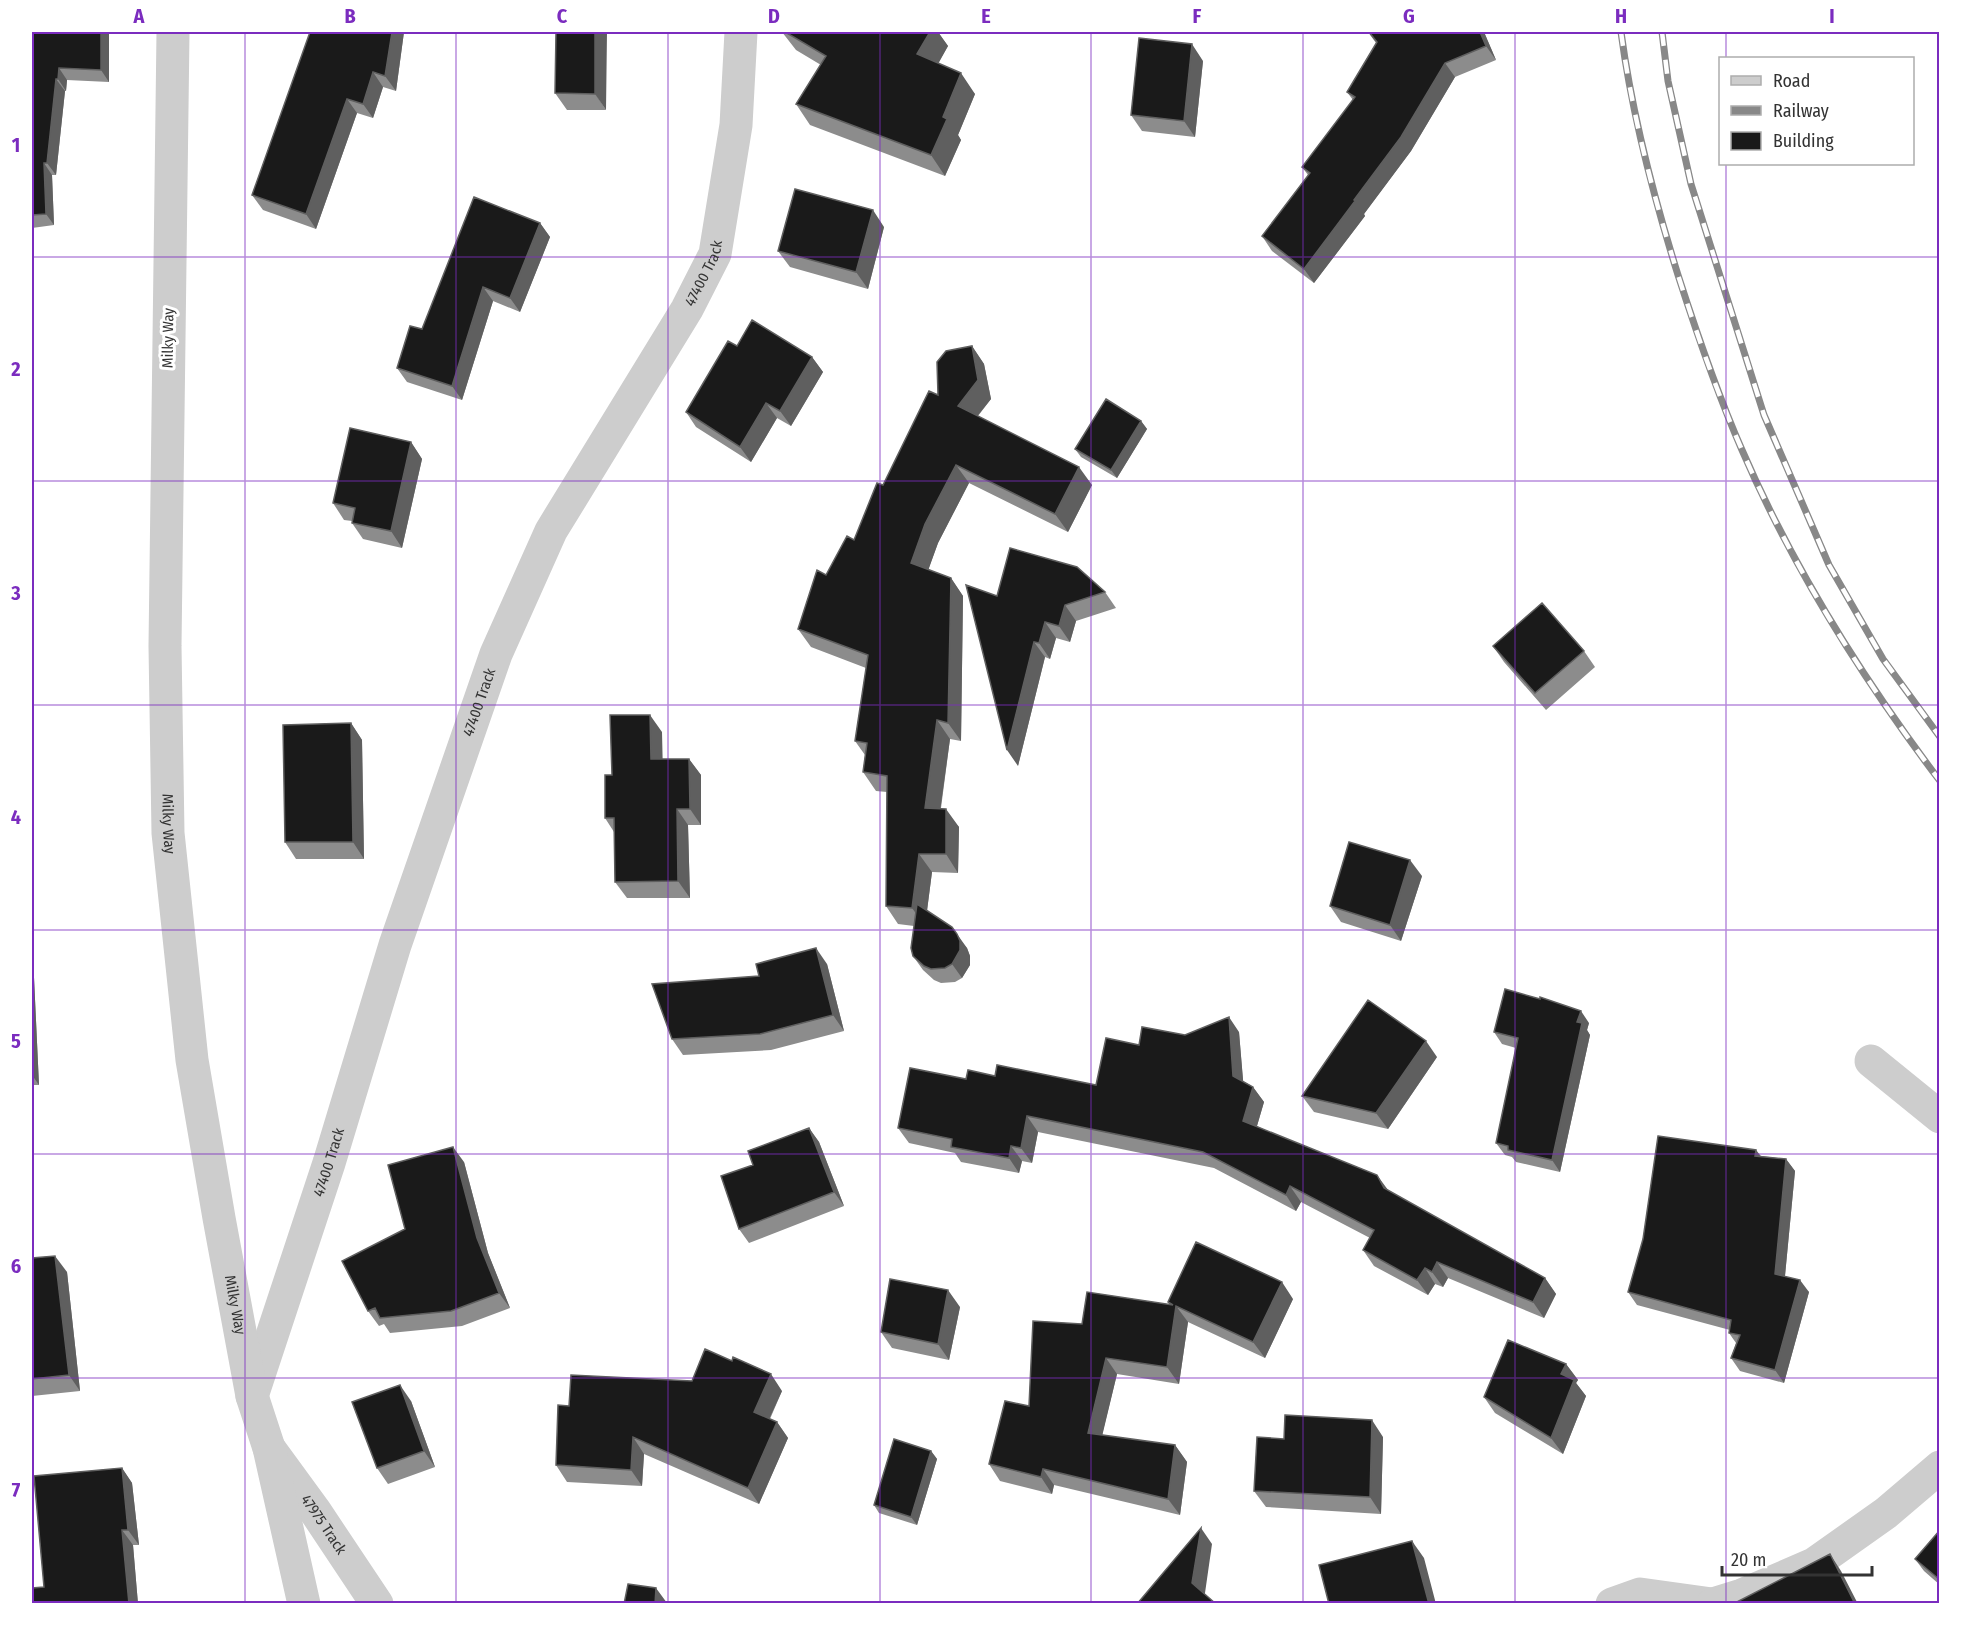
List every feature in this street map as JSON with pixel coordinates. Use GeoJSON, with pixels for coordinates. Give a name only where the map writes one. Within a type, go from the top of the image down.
{"type":"FeatureCollection","features":[{"type":"Feature","properties":{"kind":"street","name":"Milky Way"},"geometry":{"type":"LineString","coordinates":[[173,32],[165,646],[168,833],[192,1060],[252,1396],[269,1448],[304,1604]]}},
{"type":"Feature","properties":{"kind":"street","name":"47400 Track"},"geometry":{"type":"LineString","coordinates":[[252,1396],[329,1163],[395,945],[495,654],[551,531],[687,309],[715,254],[736,125],[741,32]]}},
{"type":"Feature","properties":{"kind":"street"},"geometry":{"type":"LineString","coordinates":[[1871,1061],[1940,1117]]}},
{"type":"Feature","properties":{"kind":"street","name":"47975 Track"},"geometry":{"type":"LineString","coordinates":[[269,1448],[315,1511],[377,1604]]}},
{"type":"Feature","properties":{"kind":"street"},"geometry":{"type":"LineString","coordinates":[[1612,1604],[1640,1594],[1713,1604],[1742,1595],[1814,1564],[1886,1513],[1940,1467]]}},
{"type":"Feature","properties":{"kind":"building"},"geometry":{"type":"Polygon","coordinates":[[[32,32],[101,32],[101,70],[59,68],[47,163],[44,163],[46,214],[32,215],[32,32]]]}},
{"type":"Feature","properties":{"kind":"building"},"geometry":{"type":"Polygon","coordinates":[[[310,32],[392,32],[385,76],[373,72],[363,104],[347,99],[306,214],[252,195],[310,32]]]}},
{"type":"Feature","properties":{"kind":"building"},"geometry":{"type":"Polygon","coordinates":[[[556,32],[595,32],[595,94],[555,93],[556,32]]]}},
{"type":"Feature","properties":{"kind":"building"},"geometry":{"type":"Polygon","coordinates":[[[785,32],[930,32],[917,54],[961,73],[943,117],[947,119],[931,155],[796,104],[826,56],[785,32]]]}},
{"type":"Feature","properties":{"kind":"building"},"geometry":{"type":"Polygon","coordinates":[[[1369,32],[1480,32],[1486,46],[1445,63],[1401,137],[1304,269],[1262,236],[1310,173],[1302,167],[1355,97],[1347,92],[1377,42],[1369,32]]]}},
{"type":"Feature","properties":{"kind":"building"},"geometry":{"type":"Polygon","coordinates":[[[1139,38],[1192,44],[1184,121],[1131,115],[1139,38]]]}},
{"type":"Feature","properties":{"kind":"building"},"geometry":{"type":"Polygon","coordinates":[[[795,189],[873,210],[856,272],[778,251],[795,189]]]}},
{"type":"Feature","properties":{"kind":"building"},"geometry":{"type":"Polygon","coordinates":[[[474,197],[540,223],[510,298],[483,287],[452,386],[397,368],[410,326],[422,329],[474,197]]]}},
{"type":"Feature","properties":{"kind":"building"},"geometry":{"type":"Polygon","coordinates":[[[752,320],[812,357],[780,411],[766,403],[740,447],[686,412],[728,341],[737,346],[752,320]]]}},
{"type":"Feature","properties":{"kind":"building"},"geometry":{"type":"Polygon","coordinates":[[[972,346],[978,380],[958,406],[1079,467],[1055,514],[956,465],[925,524],[911,563],[951,578],[948,723],[937,720],[925,808],[946,809],[946,854],[919,854],[912,908],[886,906],[887,776],[863,772],[867,743],[855,741],[868,655],[798,629],[817,570],[826,575],[847,536],[854,540],[877,483],[883,485],[929,391],[938,395],[937,362],[946,351],[972,346]]]}},
{"type":"Feature","properties":{"kind":"building"},"geometry":{"type":"Polygon","coordinates":[[[1106,399],[1141,421],[1111,470],[1075,449],[1106,399]]]}},
{"type":"Feature","properties":{"kind":"building"},"geometry":{"type":"Polygon","coordinates":[[[350,428],[411,442],[391,531],[352,523],[355,508],[333,503],[350,428]]]}},
{"type":"Feature","properties":{"kind":"building"},"geometry":{"type":"Polygon","coordinates":[[[1010,548],[1077,567],[1105,592],[1065,605],[1059,626],[1045,622],[1039,643],[1034,642],[1007,750],[966,585],[997,596],[1010,548]]]}},
{"type":"Feature","properties":{"kind":"building"},"geometry":{"type":"Polygon","coordinates":[[[1542,603],[1584,651],[1535,693],[1493,646],[1542,603]]]}},
{"type":"Feature","properties":{"kind":"building"},"geometry":{"type":"Polygon","coordinates":[[[610,715],[650,715],[651,759],[689,759],[690,809],[677,809],[678,881],[615,882],[614,818],[605,818],[605,775],[612,775],[610,715]]]}},
{"type":"Feature","properties":{"kind":"building"},"geometry":{"type":"Polygon","coordinates":[[[351,723],[353,842],[285,842],[283,725],[351,723]]]}},
{"type":"Feature","properties":{"kind":"building"},"geometry":{"type":"Polygon","coordinates":[[[1349,842],[1410,860],[1390,925],[1330,906],[1349,842]]]}},
{"type":"Feature","properties":{"kind":"building"},"geometry":{"type":"Polygon","coordinates":[[[917,904],[952,927],[957,934],[960,950],[952,964],[945,968],[931,969],[913,956],[911,948],[917,904]]]}},
{"type":"Feature","properties":{"kind":"building"},"geometry":{"type":"Polygon","coordinates":[[[816,948],[833,1015],[760,1034],[672,1039],[652,984],[759,976],[756,964],[816,948]]]}},
{"type":"Feature","properties":{"kind":"building"},"geometry":{"type":"Polygon","coordinates":[[[1505,989],[1540,999],[1540,997],[1581,1011],[1577,1022],[1582,1023],[1552,1160],[1508,1150],[1508,1146],[1496,1143],[1518,1038],[1494,1032],[1505,989]]]}},
{"type":"Feature","properties":{"kind":"building"},"geometry":{"type":"Polygon","coordinates":[[[1368,1000],[1426,1041],[1376,1113],[1302,1096],[1368,1000]]]}},
{"type":"Feature","properties":{"kind":"building"},"geometry":{"type":"Polygon","coordinates":[[[1229,1017],[1233,1076],[1253,1087],[1243,1121],[1377,1175],[1384,1188],[1545,1278],[1533,1302],[1437,1262],[1432,1272],[1425,1268],[1417,1280],[1363,1250],[1374,1230],[1290,1186],[1286,1195],[1203,1152],[1027,1116],[1021,1148],[1011,1146],[1009,1158],[951,1147],[952,1139],[898,1128],[910,1068],[966,1079],[968,1070],[995,1076],[997,1065],[1096,1085],[1106,1038],[1139,1045],[1142,1027],[1185,1035],[1229,1017]]]}},
{"type":"Feature","properties":{"kind":"building"},"geometry":{"type":"Polygon","coordinates":[[[809,1128],[834,1192],[739,1229],[721,1176],[753,1165],[748,1151],[809,1128]]]}},
{"type":"Feature","properties":{"kind":"building"},"geometry":{"type":"Polygon","coordinates":[[[1658,1136],[1756,1150],[1755,1156],[1786,1159],[1775,1274],[1800,1280],[1775,1370],[1731,1358],[1740,1335],[1729,1333],[1731,1320],[1628,1292],[1643,1239],[1658,1136]]]}},
{"type":"Feature","properties":{"kind":"building"},"geometry":{"type":"Polygon","coordinates":[[[453,1147],[477,1238],[499,1293],[451,1311],[380,1318],[375,1308],[368,1311],[342,1261],[405,1229],[388,1165],[453,1147]]]}},
{"type":"Feature","properties":{"kind":"building"},"geometry":{"type":"Polygon","coordinates":[[[1196,1242],[1282,1282],[1253,1342],[1176,1306],[1167,1367],[1106,1358],[1088,1433],[1175,1445],[1168,1499],[1043,1469],[1041,1477],[989,1464],[1005,1401],[1029,1406],[1033,1321],[1082,1324],[1087,1292],[1173,1305],[1168,1302],[1196,1242]]]}},
{"type":"Feature","properties":{"kind":"building"},"geometry":{"type":"Polygon","coordinates":[[[55,1256],[69,1375],[32,1379],[32,1258],[55,1256]]]}},
{"type":"Feature","properties":{"kind":"building"},"geometry":{"type":"Polygon","coordinates":[[[890,1279],[948,1290],[938,1344],[881,1332],[890,1279]]]}},
{"type":"Feature","properties":{"kind":"building"},"geometry":{"type":"Polygon","coordinates":[[[1508,1340],[1566,1364],[1561,1374],[1574,1380],[1551,1438],[1484,1397],[1508,1340]]]}},
{"type":"Feature","properties":{"kind":"building"},"geometry":{"type":"Polygon","coordinates":[[[705,1349],[732,1361],[733,1357],[771,1374],[754,1412],[777,1422],[748,1488],[633,1437],[631,1470],[556,1465],[558,1405],[569,1406],[571,1375],[692,1381],[705,1349]]]}},
{"type":"Feature","properties":{"kind":"building"},"geometry":{"type":"Polygon","coordinates":[[[400,1385],[424,1451],[377,1468],[352,1402],[400,1385]]]}},
{"type":"Feature","properties":{"kind":"building"},"geometry":{"type":"Polygon","coordinates":[[[1285,1415],[1372,1420],[1370,1497],[1254,1491],[1257,1437],[1284,1439],[1285,1415]]]}},
{"type":"Feature","properties":{"kind":"building"},"geometry":{"type":"Polygon","coordinates":[[[894,1439],[931,1451],[911,1517],[874,1505],[894,1439]]]}},
{"type":"Feature","properties":{"kind":"building"},"geometry":{"type":"Polygon","coordinates":[[[122,1468],[128,1530],[122,1530],[129,1604],[32,1604],[32,1588],[44,1587],[34,1476],[122,1468]]]}},
{"type":"Feature","properties":{"kind":"building"},"geometry":{"type":"Polygon","coordinates":[[[1201,1528],[1192,1583],[1216,1604],[1137,1604],[1201,1528]]]}},
{"type":"Feature","properties":{"kind":"building"},"geometry":{"type":"Polygon","coordinates":[[[1940,1530],[1940,1580],[1915,1559],[1940,1530]]]}},
{"type":"Feature","properties":{"kind":"building"},"geometry":{"type":"Polygon","coordinates":[[[1412,1541],[1429,1604],[1329,1604],[1319,1565],[1412,1541]]]}},
{"type":"Feature","properties":{"kind":"building"},"geometry":{"type":"Polygon","coordinates":[[[1830,1554],[1855,1604],[1733,1604],[1830,1554]]]}},
{"type":"Feature","properties":{"kind":"building"},"geometry":{"type":"Polygon","coordinates":[[[628,1584],[656,1588],[655,1604],[624,1604],[628,1584]]]}},
{"type":"Feature","properties":{"kind":"railway"},"geometry":{"type":"LineString","coordinates":[[1621,32],[1637,124],[1660,215],[1692,319],[1733,429],[1762,494],[1806,579],[1883,702],[1940,781]]}},
{"type":"Feature","properties":{"kind":"railway"},"geometry":{"type":"LineString","coordinates":[[1662,32],[1668,81],[1691,184],[1764,415],[1829,565],[1883,659],[1940,737]]}}]}
